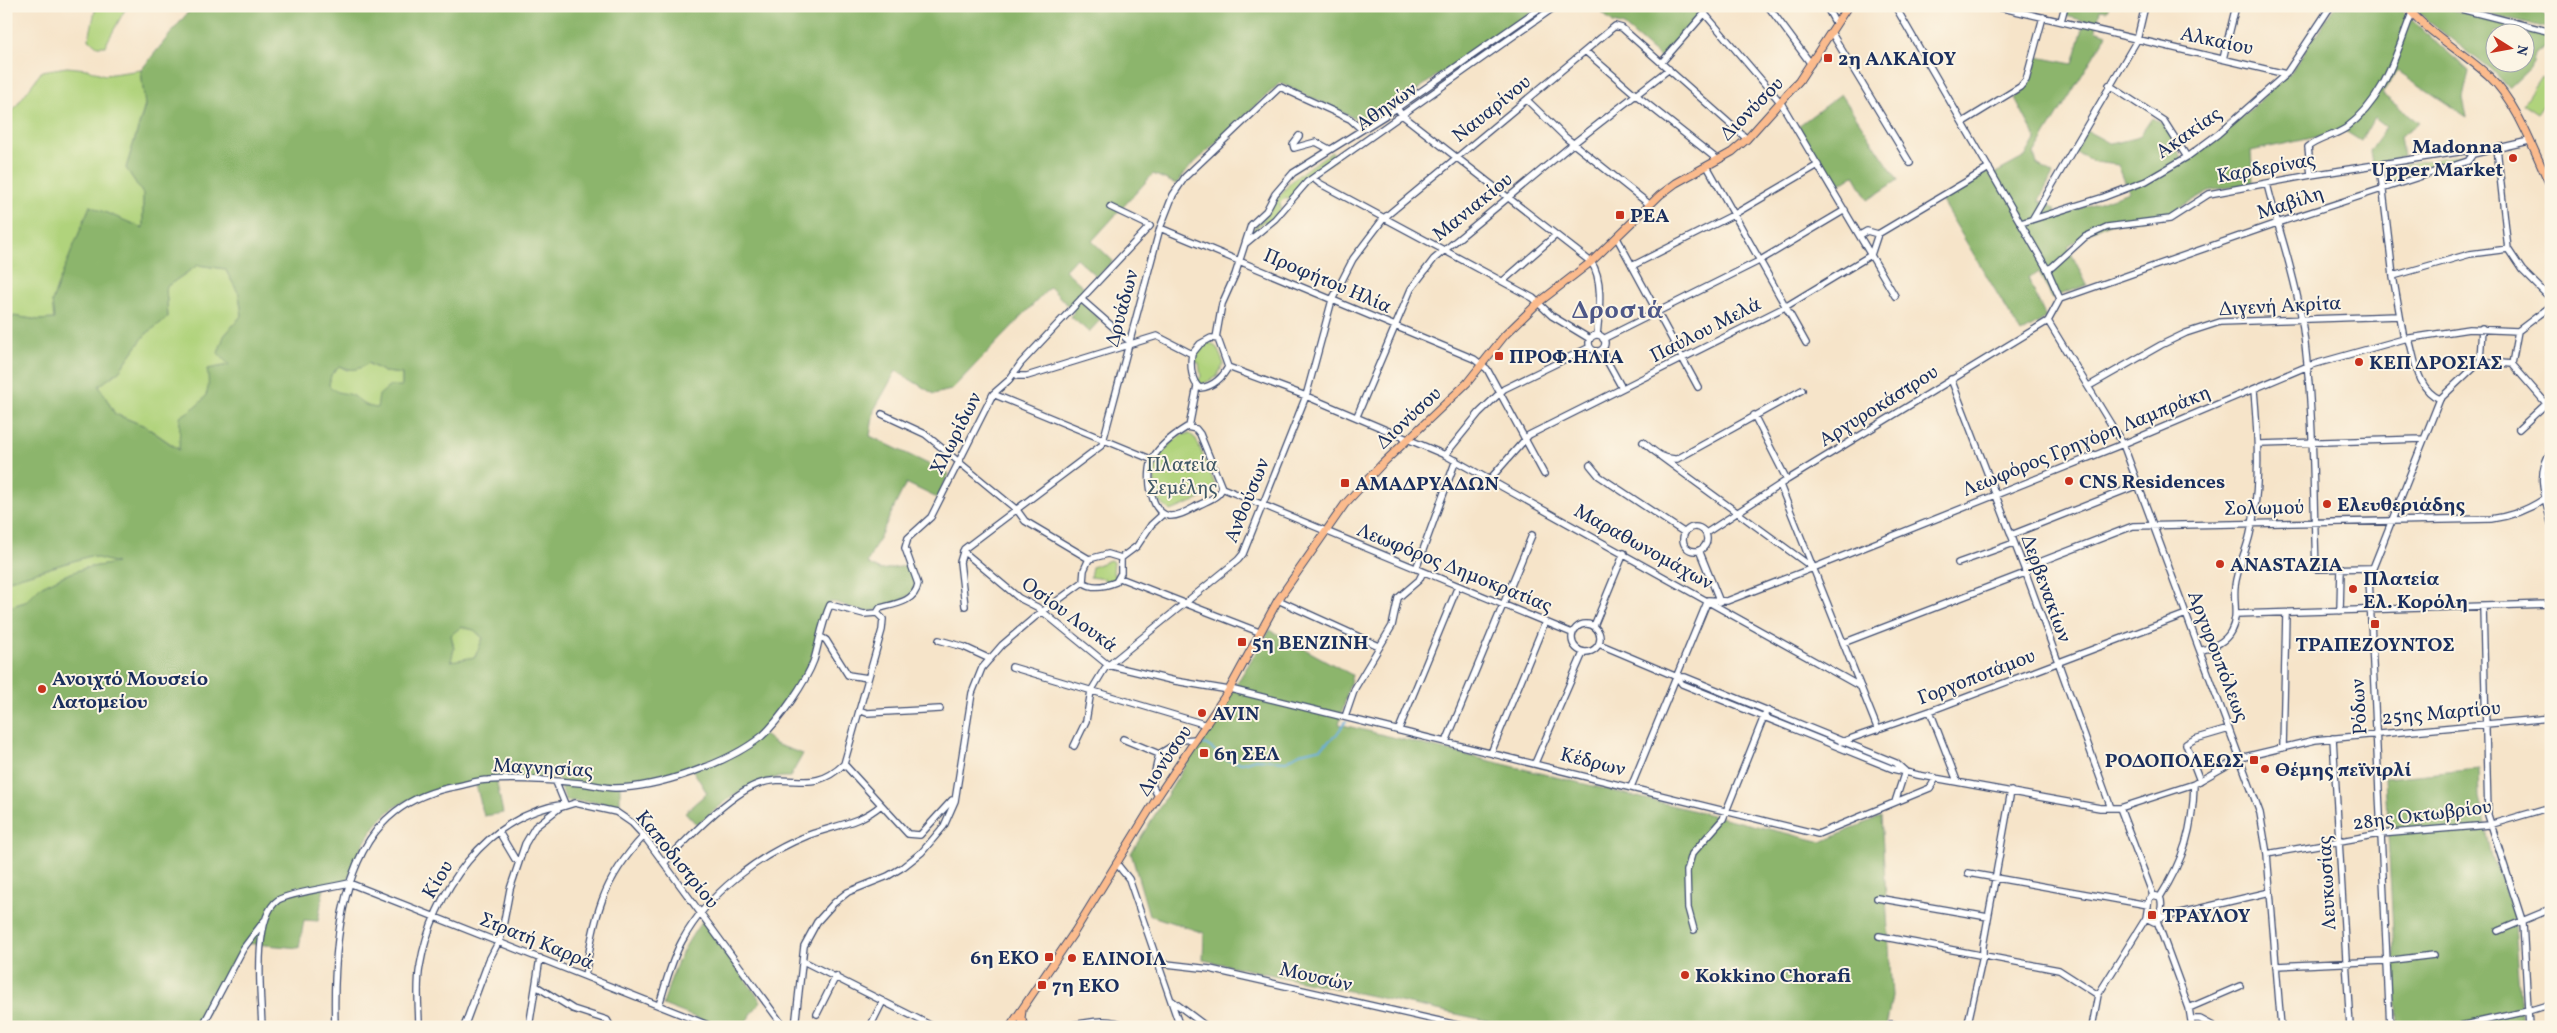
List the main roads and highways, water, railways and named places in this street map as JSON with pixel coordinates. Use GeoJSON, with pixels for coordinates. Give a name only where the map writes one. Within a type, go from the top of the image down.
{"type":"FeatureCollection","features":[{"type":"Feature","properties":{"kind":"main road","name":"Διονύσου"},"geometry":{"type":"LineString","coordinates":[[1010,1027],[1118,864],[1158,796],[1230,690],[1259,632],[1278,600],[1325,531],[1360,487],[1467,383],[1505,335],[1538,303],[1591,262],[1649,204],[1676,183],[1718,160],[1747,140],[1781,103],[1811,64],[1848,6]]}},
{"type":"Feature","properties":{"kind":"main road"},"geometry":{"type":"LineString","coordinates":[[2406,6],[2489,76],[2515,111],[2551,187]]}},
{"type":"Feature","properties":{"kind":"main road"},"geometry":{"type":"LineString","coordinates":[[1022,1009],[1021,1018],[1025,1027]]}},
{"type":"Feature","properties":{"kind":"waterway"},"geometry":{"type":"LineString","coordinates":[[1200,743],[1207,745],[1227,760],[1242,763],[1255,759],[1286,761],[1300,753],[1321,748],[1336,735],[1346,721]]}},
{"type":"Feature","properties":{"kind":"place","name":"2η ΑΛΚΑΙΟΥ"},"geometry":{"type":"Point","coordinates":[1828,58]}},
{"type":"Feature","properties":{"kind":"place","name":"Madonna Upper Market"},"geometry":{"type":"Point","coordinates":[2513,158]}},
{"type":"Feature","properties":{"kind":"place","name":"ΡΕΑ"},"geometry":{"type":"Point","coordinates":[1620,215]}},
{"type":"Feature","properties":{"kind":"place","name":"ΠΡΟΦ.ΗΛΙΑ"},"geometry":{"type":"Point","coordinates":[1499,356]}},
{"type":"Feature","properties":{"kind":"place","name":"ΚΕΠ ΔΡΟΣΙΑΣ"},"geometry":{"type":"Point","coordinates":[2359,362]}},
{"type":"Feature","properties":{"kind":"place","name":"CNS Residences"},"geometry":{"type":"Point","coordinates":[2069,481]}},
{"type":"Feature","properties":{"kind":"place","name":"ΑΜΑΔΡΥΑΔΩΝ"},"geometry":{"type":"Point","coordinates":[1345,483]}},
{"type":"Feature","properties":{"kind":"place","name":"Ελευθεριάδης"},"geometry":{"type":"Point","coordinates":[2327,504]}},
{"type":"Feature","properties":{"kind":"place","name":"ANASTAZIA"},"geometry":{"type":"Point","coordinates":[2220,564]}},
{"type":"Feature","properties":{"kind":"place","name":"Πλατεία Ελ. Κορόλη"},"geometry":{"type":"Point","coordinates":[2353,589]}},
{"type":"Feature","properties":{"kind":"place","name":"ΤΡΑΠΕΖΟΥΝΤΟΣ"},"geometry":{"type":"Point","coordinates":[2375,624]}},
{"type":"Feature","properties":{"kind":"place","name":"5η ΒΕΝΖΙΝΗ"},"geometry":{"type":"Point","coordinates":[1242,642]}},
{"type":"Feature","properties":{"kind":"place","name":"Ανοιχτό Μουσείο Λατομείου"},"geometry":{"type":"Point","coordinates":[42,689]}},
{"type":"Feature","properties":{"kind":"place","name":"AVIN"},"geometry":{"type":"Point","coordinates":[1202,713]}},
{"type":"Feature","properties":{"kind":"place","name":"6η ΣΕΛ"},"geometry":{"type":"Point","coordinates":[1204,753]}},
{"type":"Feature","properties":{"kind":"place","name":"ΡΟΔΟΠΟΛΕΩΣ"},"geometry":{"type":"Point","coordinates":[2254,760]}},
{"type":"Feature","properties":{"kind":"place","name":"Θέμης πεϊνιρλί"},"geometry":{"type":"Point","coordinates":[2265,769]}},
{"type":"Feature","properties":{"kind":"place","name":"ΤΡΑΥΛΟΥ"},"geometry":{"type":"Point","coordinates":[2152,915]}},
{"type":"Feature","properties":{"kind":"place","name":"6η ΕΚΟ"},"geometry":{"type":"Point","coordinates":[1049,957]}},
{"type":"Feature","properties":{"kind":"place","name":"ΕΛΙΝΟΙΛ"},"geometry":{"type":"Point","coordinates":[1072,958]}},
{"type":"Feature","properties":{"kind":"place","name":"Kokkino Chorafi"},"geometry":{"type":"Point","coordinates":[1685,975]}},
{"type":"Feature","properties":{"kind":"place","name":"7η ΕΚΟ"},"geometry":{"type":"Point","coordinates":[1042,985]}},
{"type":"Feature","properties":{"kind":"district","name":"Δροσιά"},"geometry":{"type":"Point","coordinates":[1618,309]}},
{"type":"Feature","properties":{"kind":"park label","name":"Πλατεία Σεμέλης"},"geometry":{"type":"Point","coordinates":[1182,476]}}]}
